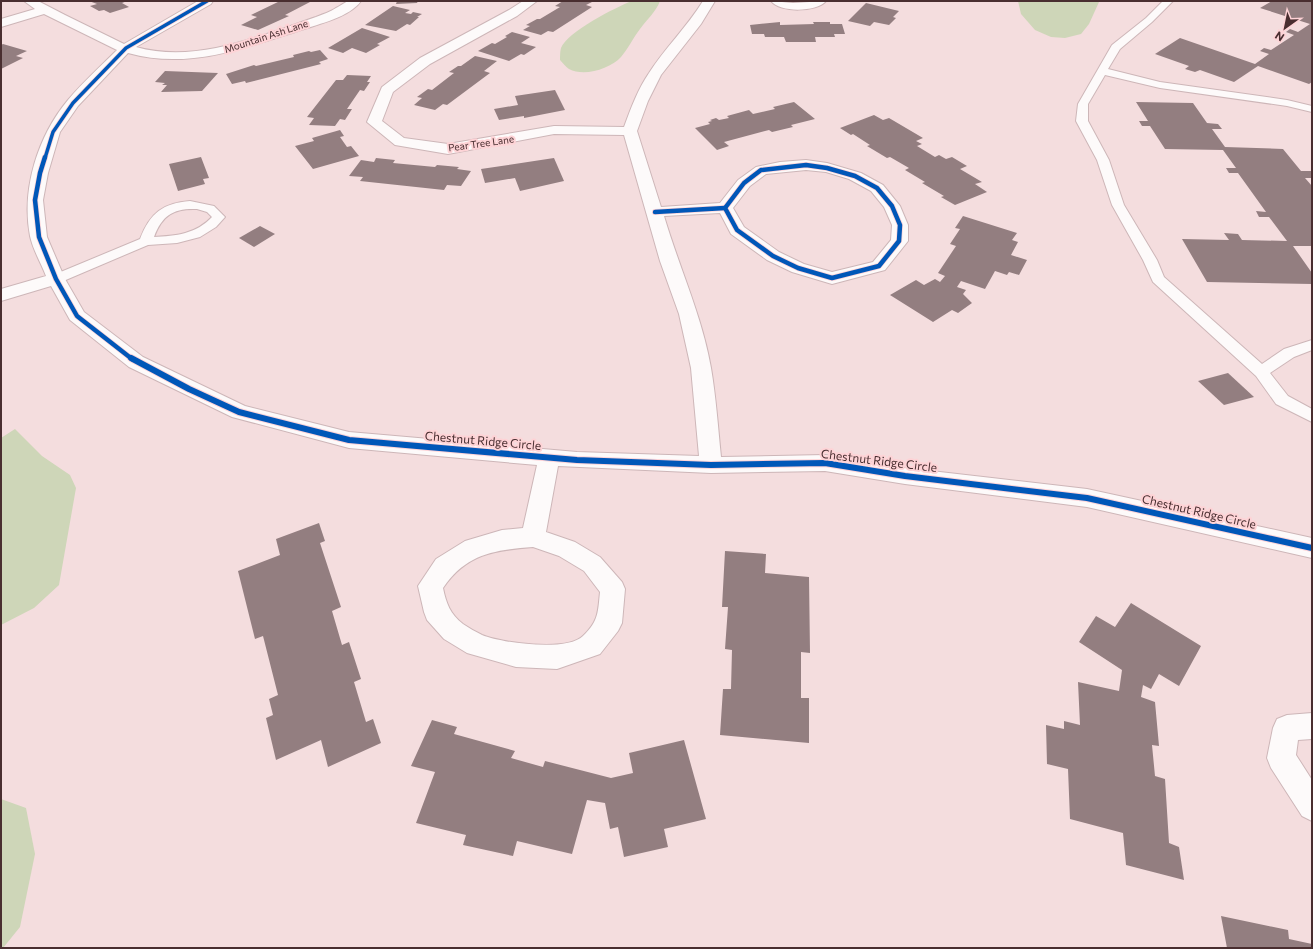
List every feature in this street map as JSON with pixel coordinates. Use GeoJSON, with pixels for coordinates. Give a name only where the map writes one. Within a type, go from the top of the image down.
{"type":"FeatureCollection","features":[{"type":"Feature","properties":{"kind":"street","name":"Mountain Ash Lane"},"geometry":{"type":"LineString","coordinates":[[30,1],[99,37],[126,48],[143,53],[166,55],[228,50],[317,20],[348,7],[355,1]]}},
{"type":"Feature","properties":{"kind":"street","name":"Chestnut Ridge Circle"},"geometry":{"type":"LineString","coordinates":[[207,1],[163,25],[126,48],[73,103],[53,132],[40,173],[35,200],[39,237],[56,279],[77,316],[136,362],[239,412],[350,440],[577,460],[711,465],[825,463],[905,476],[1087,498],[1312,548]]}},
{"type":"Feature","properties":{"kind":"street","name":"Pear Tree Lane"},"geometry":{"type":"LineString","coordinates":[[531,1],[513,13],[425,61],[387,90],[374,122],[400,142],[448,149],[554,130],[630,131]]}},
{"type":"Feature","properties":{"kind":"street"},"geometry":{"type":"LineString","coordinates":[[709,1],[697,21],[655,74],[641,101],[630,131],[656,212],[669,261],[688,314],[701,368],[711,465]]}},
{"type":"Feature","properties":{"kind":"street"},"geometry":{"type":"LineString","coordinates":[[777,1],[786,6],[802,7],[820,1]]}},
{"type":"Feature","properties":{"kind":"street"},"geometry":{"type":"LineString","coordinates":[[1,23],[45,10]]}},
{"type":"Feature","properties":{"kind":"street"},"geometry":{"type":"LineString","coordinates":[[656,212],[725,208],[744,183],[761,170],[780,166],[827,168],[855,176],[877,188],[892,206],[900,225],[899,241],[879,266],[832,278],[798,268],[773,256],[737,230],[725,208]]}},
{"type":"Feature","properties":{"kind":"street"},"geometry":{"type":"LineString","coordinates":[[1,295],[56,279]]}},
{"type":"Feature","properties":{"kind":"street"},"geometry":{"type":"LineString","coordinates":[[533,537],[549,457]]}},
{"type":"Feature","properties":{"kind":"street"},"geometry":{"type":"LineString","coordinates":[[533,537],[567,549],[592,564],[613,589],[610,622],[591,646],[557,657],[516,655],[476,645],[453,631],[436,612],[430,586],[444,566],[473,548],[502,540],[533,537]]}},
{"type":"Feature","properties":{"kind":"street"},"geometry":{"type":"LineString","coordinates":[[1312,726],[1287,728],[1282,758],[1312,806]]}},
{"type":"Feature","properties":{"kind":"lane"},"geometry":{"type":"LineString","coordinates":[[1168,1],[1149,20],[1116,47],[1083,104],[1082,120],[1103,160],[1118,205],[1150,260],[1158,279],[1261,372],[1282,400],[1312,416]]}},
{"type":"Feature","properties":{"kind":"lane"},"geometry":{"type":"LineString","coordinates":[[1102,71],[1160,85],[1287,103],[1312,109]]}},
{"type":"Feature","properties":{"kind":"lane"},"geometry":{"type":"LineString","coordinates":[[56,279],[146,241],[177,240],[194,236],[213,225],[219,217],[210,209],[194,205],[175,207],[160,215],[151,227],[146,241]]}},
{"type":"Feature","properties":{"kind":"lane"},"geometry":{"type":"LineString","coordinates":[[1261,372],[1289,353],[1312,345]]}},
{"type":"Feature","properties":{"kind":"green space"},"geometry":{"type":"Polygon","coordinates":[[[632,1],[660,1],[656,9],[637,32],[621,57],[604,68],[589,72],[569,69],[560,60],[561,48],[572,35],[604,14],[632,1]]]}},
{"type":"Feature","properties":{"kind":"green space"},"geometry":{"type":"Polygon","coordinates":[[[1018,1],[1099,2],[1089,24],[1081,34],[1065,38],[1051,37],[1035,30],[1021,14],[1018,1]]]}},
{"type":"Feature","properties":{"kind":"green space"},"geometry":{"type":"Polygon","coordinates":[[[15,429],[42,456],[70,475],[76,488],[59,585],[34,608],[1,625],[1,438],[15,429]]]}},
{"type":"Feature","properties":{"kind":"green space"},"geometry":{"type":"Polygon","coordinates":[[[1,799],[26,808],[35,854],[20,927],[3,948],[1,948],[1,799]]]}},
{"type":"Feature","properties":{"kind":"building"},"geometry":{"type":"Polygon","coordinates":[[[89,1],[127,1],[122,3],[129,7],[110,13],[104,10],[99,11],[90,6],[97,4],[89,1]]]}},
{"type":"Feature","properties":{"kind":"building"},"geometry":{"type":"Polygon","coordinates":[[[280,1],[316,1],[310,2],[285,15],[289,16],[258,30],[241,25],[257,17],[251,15],[280,1]]]}},
{"type":"Feature","properties":{"kind":"building"},"geometry":{"type":"Polygon","coordinates":[[[397,1],[418,1],[417,3],[396,4],[397,1]]]}},
{"type":"Feature","properties":{"kind":"building"},"geometry":{"type":"Polygon","coordinates":[[[563,1],[588,1],[592,2],[586,5],[592,7],[553,32],[548,31],[541,35],[523,30],[530,26],[526,25],[540,19],[560,7],[555,6],[563,1]]]}},
{"type":"Feature","properties":{"kind":"building"},"geometry":{"type":"Polygon","coordinates":[[[1272,1],[1312,1],[1312,82],[1309,84],[1258,66],[1234,82],[1200,70],[1195,72],[1185,69],[1189,66],[1155,54],[1180,38],[1255,64],[1269,54],[1260,51],[1264,48],[1271,50],[1294,35],[1286,32],[1290,29],[1298,32],[1310,24],[1260,8],[1272,1]]]}},
{"type":"Feature","properties":{"kind":"building"},"geometry":{"type":"Polygon","coordinates":[[[866,3],[899,11],[893,17],[896,18],[889,25],[874,22],[870,26],[848,21],[866,3]]]}},
{"type":"Feature","properties":{"kind":"building"},"geometry":{"type":"Polygon","coordinates":[[[393,6],[410,10],[405,13],[411,14],[413,12],[422,14],[410,25],[407,24],[396,31],[365,25],[393,6]]]}},
{"type":"Feature","properties":{"kind":"building"},"geometry":{"type":"Polygon","coordinates":[[[780,22],[780,25],[814,24],[813,22],[842,24],[845,34],[834,34],[835,37],[815,37],[816,42],[786,42],[784,37],[765,37],[764,34],[752,34],[750,25],[780,22]]]}},
{"type":"Feature","properties":{"kind":"building"},"geometry":{"type":"Polygon","coordinates":[[[362,28],[390,37],[377,44],[380,45],[366,53],[352,48],[343,53],[328,48],[362,28]]]}},
{"type":"Feature","properties":{"kind":"building"},"geometry":{"type":"Polygon","coordinates":[[[512,32],[530,37],[521,43],[536,47],[524,55],[521,54],[509,61],[478,51],[492,43],[495,44],[507,37],[505,36],[512,32]]]}},
{"type":"Feature","properties":{"kind":"building"},"geometry":{"type":"Polygon","coordinates":[[[3,44],[27,51],[16,56],[23,58],[1,69],[1,45],[3,44]]]}},
{"type":"Feature","properties":{"kind":"building"},"geometry":{"type":"Polygon","coordinates":[[[320,50],[328,59],[319,62],[321,64],[246,83],[245,81],[232,84],[226,74],[254,65],[256,66],[294,57],[293,55],[320,50]]]}},
{"type":"Feature","properties":{"kind":"building"},"geometry":{"type":"Polygon","coordinates":[[[475,56],[497,61],[484,71],[490,73],[447,105],[443,104],[435,110],[414,105],[422,98],[417,97],[428,89],[432,90],[454,73],[449,72],[475,56]]]}},
{"type":"Feature","properties":{"kind":"building"},"geometry":{"type":"Polygon","coordinates":[[[165,71],[218,73],[202,91],[161,92],[167,85],[162,85],[165,83],[155,82],[165,71]]]}},
{"type":"Feature","properties":{"kind":"building"},"geometry":{"type":"Polygon","coordinates":[[[347,75],[371,76],[367,82],[370,82],[364,91],[360,90],[347,109],[352,109],[345,120],[340,119],[335,126],[309,125],[314,118],[307,117],[336,80],[343,80],[347,75]]]}},
{"type":"Feature","properties":{"kind":"building"},"geometry":{"type":"Polygon","coordinates":[[[555,90],[565,110],[524,118],[524,116],[499,120],[494,109],[518,105],[515,96],[555,90]]]}},
{"type":"Feature","properties":{"kind":"building"},"geometry":{"type":"Polygon","coordinates":[[[794,102],[815,119],[791,125],[793,127],[772,132],[769,130],[724,142],[729,146],[717,150],[695,128],[710,124],[708,122],[716,118],[719,120],[729,118],[727,116],[749,110],[753,114],[775,109],[773,107],[794,102]]]}},
{"type":"Feature","properties":{"kind":"building"},"geometry":{"type":"Polygon","coordinates":[[[1136,102],[1193,103],[1207,123],[1218,124],[1222,129],[1212,129],[1225,147],[1283,149],[1301,171],[1311,171],[1312,178],[1305,178],[1312,186],[1312,246],[1293,246],[1312,273],[1312,284],[1207,282],[1182,239],[1229,240],[1224,233],[1238,234],[1242,240],[1287,241],[1269,217],[1259,217],[1256,211],[1266,212],[1238,173],[1229,173],[1226,168],[1236,168],[1223,150],[1165,149],[1150,126],[1142,126],[1139,121],[1148,121],[1136,102]]]}},
{"type":"Feature","properties":{"kind":"building"},"geometry":{"type":"Polygon","coordinates":[[[874,115],[883,120],[889,118],[923,138],[916,141],[922,144],[917,146],[935,157],[939,155],[946,159],[952,157],[967,166],[960,169],[982,182],[975,184],[987,192],[955,205],[941,197],[944,196],[922,183],[925,182],[905,170],[909,168],[890,157],[887,158],[867,146],[870,145],[853,134],[851,135],[840,128],[874,115]]]}},
{"type":"Feature","properties":{"kind":"building"},"geometry":{"type":"Polygon","coordinates":[[[340,130],[344,136],[340,137],[347,147],[351,146],[359,156],[313,169],[295,146],[314,141],[312,138],[340,130]]]}},
{"type":"Feature","properties":{"kind":"building"},"geometry":{"type":"Polygon","coordinates":[[[201,157],[209,178],[203,179],[205,184],[178,191],[169,164],[201,157]]]}},
{"type":"Feature","properties":{"kind":"building"},"geometry":{"type":"Polygon","coordinates":[[[376,158],[395,160],[393,163],[435,167],[437,165],[459,167],[457,169],[471,171],[461,186],[447,185],[444,190],[360,181],[363,177],[349,176],[361,160],[374,162],[376,158]]]}},
{"type":"Feature","properties":{"kind":"building"},"geometry":{"type":"Polygon","coordinates":[[[554,158],[564,181],[520,191],[515,178],[485,183],[481,169],[554,158]]]}},
{"type":"Feature","properties":{"kind":"building"},"geometry":{"type":"Polygon","coordinates":[[[963,216],[1017,233],[1012,240],[1018,242],[1011,255],[1027,260],[1019,275],[1009,272],[1007,275],[995,271],[985,289],[961,281],[957,287],[966,290],[963,294],[972,303],[958,313],[952,310],[933,322],[890,295],[916,280],[924,285],[935,279],[940,282],[945,276],[938,273],[956,246],[950,244],[960,229],[955,228],[963,216]]]}},
{"type":"Feature","properties":{"kind":"building"},"geometry":{"type":"Polygon","coordinates":[[[260,226],[275,234],[254,247],[239,238],[260,226]]]}},
{"type":"Feature","properties":{"kind":"building"},"geometry":{"type":"Polygon","coordinates":[[[1228,373],[1254,397],[1224,405],[1198,381],[1228,373]]]}},
{"type":"Feature","properties":{"kind":"building"},"geometry":{"type":"Polygon","coordinates":[[[319,523],[325,541],[320,543],[341,607],[332,611],[342,645],[349,642],[361,679],[354,682],[366,722],[373,719],[381,743],[328,767],[321,740],[276,760],[266,718],[273,715],[269,699],[278,695],[263,636],[255,639],[238,571],[280,555],[276,539],[319,523]]]}},
{"type":"Feature","properties":{"kind":"building"},"geometry":{"type":"Polygon","coordinates":[[[725,551],[766,554],[765,573],[809,577],[810,653],[801,652],[801,698],[809,698],[809,743],[720,735],[723,689],[731,689],[732,650],[725,649],[728,607],[722,607],[725,551]]]}},
{"type":"Feature","properties":{"kind":"building"},"geometry":{"type":"Polygon","coordinates":[[[1131,603],[1201,646],[1179,686],[1159,674],[1151,689],[1143,685],[1141,697],[1155,702],[1159,746],[1152,745],[1155,776],[1165,779],[1169,843],[1179,847],[1184,880],[1126,865],[1123,833],[1070,819],[1068,769],[1047,764],[1046,725],[1064,729],[1064,721],[1080,725],[1078,682],[1119,691],[1122,670],[1079,642],[1096,616],[1115,627],[1131,603]]]}},
{"type":"Feature","properties":{"kind":"building"},"geometry":{"type":"Polygon","coordinates":[[[432,720],[457,727],[454,734],[515,751],[511,758],[543,767],[545,761],[611,778],[633,773],[629,753],[684,740],[706,819],[664,829],[668,847],[624,857],[618,827],[610,829],[605,803],[587,800],[572,854],[517,841],[513,856],[463,845],[466,835],[416,823],[435,772],[411,766],[432,720]]]}},
{"type":"Feature","properties":{"kind":"building"},"geometry":{"type":"Polygon","coordinates":[[[1221,916],[1288,930],[1289,939],[1312,944],[1312,948],[1227,948],[1221,916]]]}},
{"type":"Feature","properties":{"kind":"cycle path"},"geometry":{"type":"LineString","coordinates":[[207,1],[126,48],[73,103],[53,132],[40,173],[35,200],[39,237],[56,279],[77,316],[136,362],[189,389],[239,412],[349,440],[577,460],[711,465],[825,463],[905,476],[1087,498],[1312,548]]}},
{"type":"Feature","properties":{"kind":"cycle path"},"geometry":{"type":"LineString","coordinates":[[655,212],[725,208],[737,230],[773,256],[798,268],[832,278],[879,266],[899,241],[900,225],[892,206],[877,188],[855,176],[827,168],[806,165],[761,170],[744,183],[725,208]]}}]}
